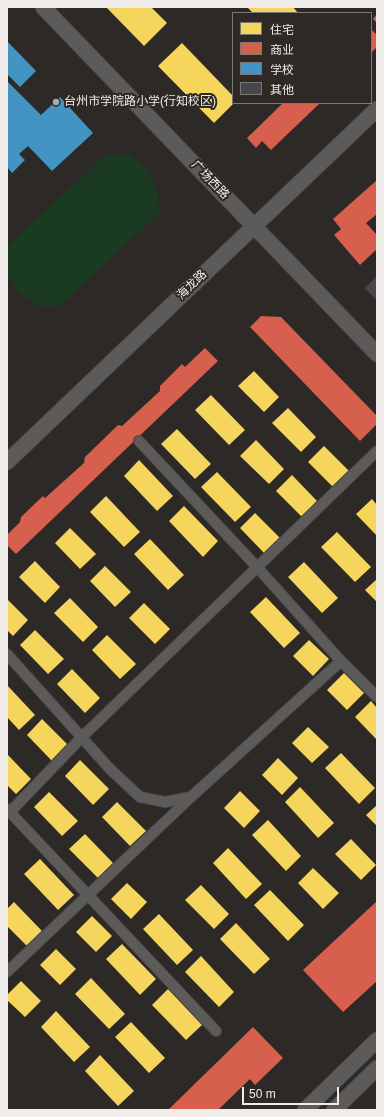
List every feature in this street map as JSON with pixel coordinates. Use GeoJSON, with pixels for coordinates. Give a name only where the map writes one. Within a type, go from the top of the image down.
{"type":"FeatureCollection","features":[{"type":"Feature","properties":{"kind":"main road","name":"广场西路"},"geometry":{"type":"LineString","coordinates":[[43,7],[377,354]]}},
{"type":"Feature","properties":{"kind":"main road","name":"海龙路"},"geometry":{"type":"LineString","coordinates":[[7,462],[377,109]]}},
{"type":"Feature","properties":{"kind":"main road"},"geometry":{"type":"LineString","coordinates":[[305,1110],[377,1040]]}},
{"type":"Feature","properties":{"kind":"main road"},"geometry":{"type":"LineString","coordinates":[[334,1110],[377,1068]]}},
{"type":"Feature","properties":{"kind":"street"},"geometry":{"type":"LineString","coordinates":[[139,441],[257,567],[341,661],[377,697]]}},
{"type":"Feature","properties":{"kind":"street"},"geometry":{"type":"LineString","coordinates":[[216,1031],[8,810],[377,451]]}},
{"type":"Feature","properties":{"kind":"street"},"geometry":{"type":"LineString","coordinates":[[7,654],[110,769],[140,797],[165,802],[191,797]]}},
{"type":"Feature","properties":{"kind":"street"},"geometry":{"type":"LineString","coordinates":[[7,972],[191,797],[341,661]]}},
{"type":"Feature","properties":{"kind":"green space"},"geometry":{"type":"Polygon","coordinates":[[[107,154],[130,155],[149,171],[158,195],[160,213],[58,307],[39,306],[18,291],[7,275],[7,246],[107,154]]]}},
{"type":"Feature","properties":{"kind":"building: 住宅"},"geometry":{"type":"Polygon","coordinates":[[[106,7],[151,7],[167,23],[144,46],[106,7]]]}},
{"type":"Feature","properties":{"kind":"building: 住宅"},"geometry":{"type":"Polygon","coordinates":[[[247,7],[293,7],[297,12],[252,12],[247,7]]]}},
{"type":"Feature","properties":{"kind":"building: 住宅"},"geometry":{"type":"Polygon","coordinates":[[[182,43],[232,95],[233,104],[214,123],[158,66],[182,43]]]}},
{"type":"Feature","properties":{"kind":"building: 住宅"},"geometry":{"type":"Polygon","coordinates":[[[254,371],[279,397],[264,412],[238,386],[254,371]]]}},
{"type":"Feature","properties":{"kind":"building: 住宅"},"geometry":{"type":"Polygon","coordinates":[[[211,395],[245,430],[229,445],[195,410],[211,395]]]}},
{"type":"Feature","properties":{"kind":"building: 住宅"},"geometry":{"type":"Polygon","coordinates":[[[288,408],[316,437],[301,452],[272,423],[288,408]]]}},
{"type":"Feature","properties":{"kind":"building: 住宅"},"geometry":{"type":"Polygon","coordinates":[[[177,429],[211,464],[195,479],[161,444],[177,429]]]}},
{"type":"Feature","properties":{"kind":"building: 住宅"},"geometry":{"type":"Polygon","coordinates":[[[256,440],[284,469],[269,484],[240,456],[256,440]]]}},
{"type":"Feature","properties":{"kind":"building: 住宅"},"geometry":{"type":"Polygon","coordinates":[[[324,446],[350,472],[334,488],[308,462],[324,446]]]}},
{"type":"Feature","properties":{"kind":"building: 住宅"},"geometry":{"type":"Polygon","coordinates":[[[139,460],[173,496],[157,511],[124,476],[139,460]]]}},
{"type":"Feature","properties":{"kind":"building: 住宅"},"geometry":{"type":"Polygon","coordinates":[[[217,472],[251,507],[235,522],[201,487],[217,472]]]}},
{"type":"Feature","properties":{"kind":"building: 住宅"},"geometry":{"type":"Polygon","coordinates":[[[292,475],[317,501],[302,517],[276,491],[292,475]]]}},
{"type":"Feature","properties":{"kind":"building: 住宅"},"geometry":{"type":"Polygon","coordinates":[[[106,496],[140,532],[124,547],[90,512],[106,496]]]}},
{"type":"Feature","properties":{"kind":"building: 住宅"},"geometry":{"type":"Polygon","coordinates":[[[372,499],[377,505],[377,536],[356,514],[372,499]]]}},
{"type":"Feature","properties":{"kind":"building: 住宅"},"geometry":{"type":"Polygon","coordinates":[[[184,506],[218,541],[203,557],[169,521],[184,506]]]}},
{"type":"Feature","properties":{"kind":"building: 住宅"},"geometry":{"type":"Polygon","coordinates":[[[255,513],[281,539],[265,554],[240,528],[255,513]]]}},
{"type":"Feature","properties":{"kind":"building: 住宅"},"geometry":{"type":"Polygon","coordinates":[[[70,528],[96,554],[80,569],[55,543],[70,528]]]}},
{"type":"Feature","properties":{"kind":"building: 住宅"},"geometry":{"type":"Polygon","coordinates":[[[337,532],[371,567],[355,582],[321,547],[337,532]]]}},
{"type":"Feature","properties":{"kind":"building: 住宅"},"geometry":{"type":"Polygon","coordinates":[[[150,539],[184,575],[168,590],[134,554],[150,539]]]}},
{"type":"Feature","properties":{"kind":"building: 住宅"},"geometry":{"type":"Polygon","coordinates":[[[35,561],[60,587],[45,603],[19,577],[35,561]]]}},
{"type":"Feature","properties":{"kind":"building: 住宅"},"geometry":{"type":"Polygon","coordinates":[[[304,562],[338,598],[322,613],[288,577],[304,562]]]}},
{"type":"Feature","properties":{"kind":"building: 住宅"},"geometry":{"type":"Polygon","coordinates":[[[105,566],[131,592],[115,607],[90,581],[105,566]]]}},
{"type":"Feature","properties":{"kind":"building: 住宅"},"geometry":{"type":"Polygon","coordinates":[[[377,579],[377,602],[365,590],[377,579]]]}},
{"type":"Feature","properties":{"kind":"building: 住宅"},"geometry":{"type":"Polygon","coordinates":[[[266,597],[300,633],[284,648],[250,612],[266,597]]]}},
{"type":"Feature","properties":{"kind":"building: 住宅"},"geometry":{"type":"Polygon","coordinates":[[[70,598],[98,627],[83,642],[54,613],[70,598]]]}},
{"type":"Feature","properties":{"kind":"building: 住宅"},"geometry":{"type":"Polygon","coordinates":[[[7,599],[28,620],[13,636],[7,630],[7,599]]]}},
{"type":"Feature","properties":{"kind":"building: 住宅"},"geometry":{"type":"Polygon","coordinates":[[[144,603],[170,629],[155,644],[129,618],[144,603]]]}},
{"type":"Feature","properties":{"kind":"building: 住宅"},"geometry":{"type":"Polygon","coordinates":[[[35,630],[64,659],[48,674],[20,645],[35,630]]]}},
{"type":"Feature","properties":{"kind":"building: 住宅"},"geometry":{"type":"Polygon","coordinates":[[[107,635],[136,664],[120,679],[92,650],[107,635]]]}},
{"type":"Feature","properties":{"kind":"building: 住宅"},"geometry":{"type":"Polygon","coordinates":[[[309,640],[329,659],[313,676],[293,656],[309,640]]]}},
{"type":"Feature","properties":{"kind":"building: 住宅"},"geometry":{"type":"Polygon","coordinates":[[[72,669],[100,698],[85,713],[57,684],[72,669]]]}},
{"type":"Feature","properties":{"kind":"building: 住宅"},"geometry":{"type":"Polygon","coordinates":[[[344,673],[364,693],[347,710],[327,690],[344,673]]]}},
{"type":"Feature","properties":{"kind":"building: 住宅"},"geometry":{"type":"Polygon","coordinates":[[[7,685],[35,715],[19,730],[7,717],[7,685]]]}},
{"type":"Feature","properties":{"kind":"building: 住宅"},"geometry":{"type":"Polygon","coordinates":[[[371,701],[377,708],[377,740],[355,717],[371,701]]]}},
{"type":"Feature","properties":{"kind":"building: 住宅"},"geometry":{"type":"Polygon","coordinates":[[[42,719],[68,745],[52,761],[27,735],[42,719]]]}},
{"type":"Feature","properties":{"kind":"building: 住宅"},"geometry":{"type":"Polygon","coordinates":[[[308,727],[329,747],[312,763],[292,743],[308,727]]]}},
{"type":"Feature","properties":{"kind":"building: 住宅"},"geometry":{"type":"Polygon","coordinates":[[[341,753],[375,788],[359,804],[325,768],[341,753]]]}},
{"type":"Feature","properties":{"kind":"building: 住宅"},"geometry":{"type":"Polygon","coordinates":[[[7,754],[31,779],[16,794],[7,785],[7,754]]]}},
{"type":"Feature","properties":{"kind":"building: 住宅"},"geometry":{"type":"Polygon","coordinates":[[[278,758],[298,778],[282,795],[262,775],[278,758]]]}},
{"type":"Feature","properties":{"kind":"building: 住宅"},"geometry":{"type":"Polygon","coordinates":[[[80,760],[109,789],[93,805],[65,776],[80,760]]]}},
{"type":"Feature","properties":{"kind":"building: 住宅"},"geometry":{"type":"Polygon","coordinates":[[[300,787],[334,823],[318,838],[285,802],[300,787]]]}},
{"type":"Feature","properties":{"kind":"building: 住宅"},"geometry":{"type":"Polygon","coordinates":[[[240,791],[260,811],[244,828],[224,808],[240,791]]]}},
{"type":"Feature","properties":{"kind":"building: 住宅"},"geometry":{"type":"Polygon","coordinates":[[[49,792],[78,821],[62,836],[34,807],[49,792]]]}},
{"type":"Feature","properties":{"kind":"building: 住宅"},"geometry":{"type":"Polygon","coordinates":[[[117,802],[146,831],[130,846],[102,817],[117,802]]]}},
{"type":"Feature","properties":{"kind":"building: 住宅"},"geometry":{"type":"Polygon","coordinates":[[[377,805],[377,826],[366,815],[377,805]]]}},
{"type":"Feature","properties":{"kind":"building: 住宅"},"geometry":{"type":"Polygon","coordinates":[[[268,820],[301,856],[286,871],[252,835],[268,820]]]}},
{"type":"Feature","properties":{"kind":"building: 住宅"},"geometry":{"type":"Polygon","coordinates":[[[85,834],[113,863],[98,878],[69,849],[85,834]]]}},
{"type":"Feature","properties":{"kind":"building: 住宅"},"geometry":{"type":"Polygon","coordinates":[[[351,839],[376,865],[361,880],[335,854],[351,839]]]}},
{"type":"Feature","properties":{"kind":"building: 住宅"},"geometry":{"type":"Polygon","coordinates":[[[228,848],[262,884],[246,899],[213,863],[228,848]]]}},
{"type":"Feature","properties":{"kind":"building: 住宅"},"geometry":{"type":"Polygon","coordinates":[[[40,859],[74,895],[58,910],[24,874],[40,859]]]}},
{"type":"Feature","properties":{"kind":"building: 住宅"},"geometry":{"type":"Polygon","coordinates":[[[313,868],[339,893],[323,909],[298,883],[313,868]]]}},
{"type":"Feature","properties":{"kind":"building: 住宅"},"geometry":{"type":"Polygon","coordinates":[[[127,883],[147,902],[131,919],[111,899],[127,883]]]}},
{"type":"Feature","properties":{"kind":"building: 住宅"},"geometry":{"type":"Polygon","coordinates":[[[201,885],[229,914],[214,929],[185,900],[201,885]]]}},
{"type":"Feature","properties":{"kind":"building: 住宅"},"geometry":{"type":"Polygon","coordinates":[[[270,890],[304,925],[288,941],[254,905],[270,890]]]}},
{"type":"Feature","properties":{"kind":"building: 住宅"},"geometry":{"type":"Polygon","coordinates":[[[14,902],[42,931],[27,946],[7,926],[7,909],[14,902]]]}},
{"type":"Feature","properties":{"kind":"building: 住宅"},"geometry":{"type":"Polygon","coordinates":[[[159,914],[193,950],[177,965],[143,929],[159,914]]]}},
{"type":"Feature","properties":{"kind":"building: 住宅"},"geometry":{"type":"Polygon","coordinates":[[[92,916],[112,936],[96,952],[76,932],[92,916]]]}},
{"type":"Feature","properties":{"kind":"building: 住宅"},"geometry":{"type":"Polygon","coordinates":[[[236,923],[270,959],[254,974],[220,939],[236,923]]]}},
{"type":"Feature","properties":{"kind":"building: 住宅"},"geometry":{"type":"Polygon","coordinates":[[[122,944],[156,979],[140,995],[106,959],[122,944]]]}},
{"type":"Feature","properties":{"kind":"building: 住宅"},"geometry":{"type":"Polygon","coordinates":[[[56,949],[76,969],[60,985],[40,965],[56,949]]]}},
{"type":"Feature","properties":{"kind":"building: 住宅"},"geometry":{"type":"Polygon","coordinates":[[[201,956],[234,992],[219,1007],[185,972],[201,956]]]}},
{"type":"Feature","properties":{"kind":"building: 住宅"},"geometry":{"type":"Polygon","coordinates":[[[91,978],[125,1014],[109,1029],[75,994],[91,978]]]}},
{"type":"Feature","properties":{"kind":"building: 住宅"},"geometry":{"type":"Polygon","coordinates":[[[21,981],[41,1001],[25,1017],[7,1000],[7,995],[21,981]]]}},
{"type":"Feature","properties":{"kind":"building: 住宅"},"geometry":{"type":"Polygon","coordinates":[[[168,989],[202,1025],[186,1040],[152,1005],[168,989]]]}},
{"type":"Feature","properties":{"kind":"building: 住宅"},"geometry":{"type":"Polygon","coordinates":[[[56,1011],[90,1047],[74,1062],[41,1027],[56,1011]]]}},
{"type":"Feature","properties":{"kind":"building: 住宅"},"geometry":{"type":"Polygon","coordinates":[[[131,1022],[165,1058],[149,1073],[115,1037],[131,1022]]]}},
{"type":"Feature","properties":{"kind":"building: 住宅"},"geometry":{"type":"Polygon","coordinates":[[[100,1055],[134,1091],[118,1106],[85,1071],[100,1055]]]}},
{"type":"Feature","properties":{"kind":"building: 商业"},"geometry":{"type":"Polygon","coordinates":[[[377,14],[377,23],[373,19],[377,14]]]}},
{"type":"Feature","properties":{"kind":"building: 商业"},"geometry":{"type":"Polygon","coordinates":[[[372,30],[377,35],[377,47],[372,52],[372,30]]]}},
{"type":"Feature","properties":{"kind":"building: 商业"},"geometry":{"type":"Polygon","coordinates":[[[282,104],[319,104],[271,150],[262,141],[256,148],[247,138],[282,104]]]}},
{"type":"Feature","properties":{"kind":"building: 商业"},"geometry":{"type":"Polygon","coordinates":[[[377,180],[377,214],[366,223],[377,235],[377,249],[360,265],[334,235],[341,229],[333,219],[377,180]]]}},
{"type":"Feature","properties":{"kind":"building: 商业"},"geometry":{"type":"Polygon","coordinates":[[[261,316],[281,317],[377,416],[377,424],[360,441],[250,327],[261,316]]]}},
{"type":"Feature","properties":{"kind":"building: 商业"},"geometry":{"type":"Polygon","coordinates":[[[205,348],[218,361],[16,554],[7,545],[7,535],[20,522],[21,517],[43,496],[45,498],[84,463],[85,457],[118,425],[122,426],[160,391],[160,386],[182,364],[185,367],[205,348]]]}},
{"type":"Feature","properties":{"kind":"building: 商业"},"geometry":{"type":"Polygon","coordinates":[[[377,901],[377,981],[343,1012],[303,970],[377,901]]]}},
{"type":"Feature","properties":{"kind":"building: 商业"},"geometry":{"type":"Polygon","coordinates":[[[253,1027],[283,1058],[255,1085],[250,1079],[218,1110],[168,1110],[253,1027]]]}},
{"type":"Feature","properties":{"kind":"building: 学校"},"geometry":{"type":"Polygon","coordinates":[[[7,41],[36,71],[20,87],[7,74],[7,41]]]}},
{"type":"Feature","properties":{"kind":"building: 学校"},"geometry":{"type":"Polygon","coordinates":[[[7,81],[41,115],[60,97],[93,133],[52,171],[28,146],[19,154],[25,160],[12,173],[7,167],[7,81]]]}},
{"type":"Feature","properties":{"kind":"building: 其他"},"geometry":{"type":"Polygon","coordinates":[[[377,276],[377,301],[365,288],[377,276]]]}},
{"type":"Feature","properties":{"kind":"place","name":"台州市学院路小学(行知校区)"},"geometry":{"type":"Point","coordinates":[56,102]}}]}
